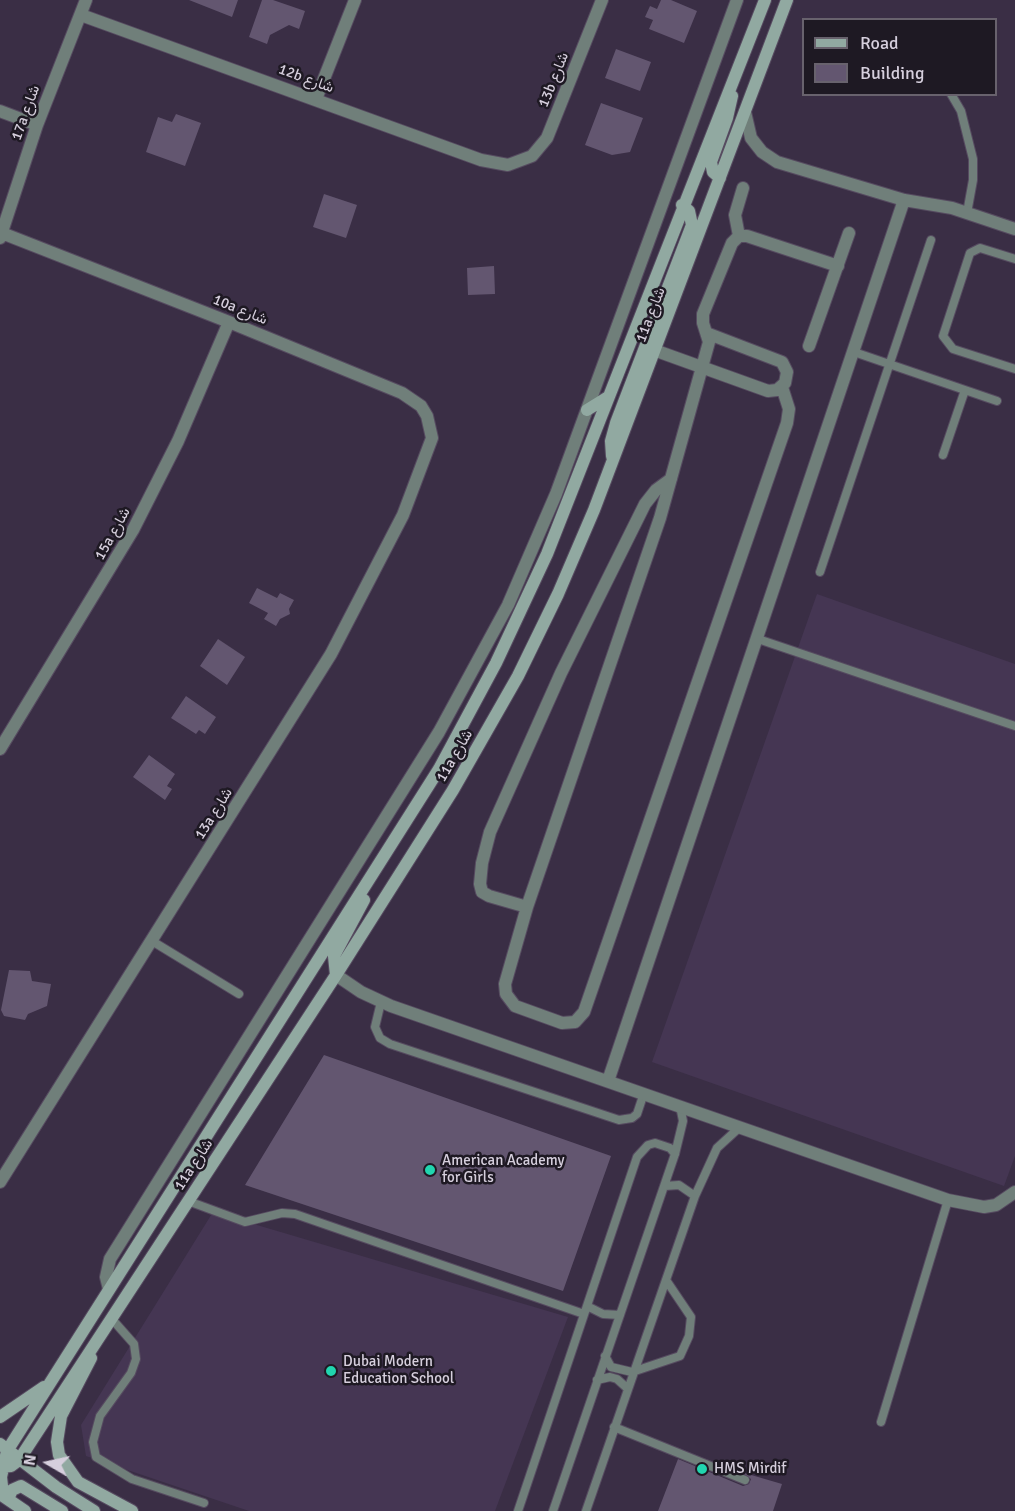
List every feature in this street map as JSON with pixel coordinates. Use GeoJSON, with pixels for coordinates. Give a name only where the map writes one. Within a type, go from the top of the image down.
{"type":"FeatureCollection","features":[{"type":"Feature","properties":{"kind":"street","name":"17a شارع"},"geometry":{"type":"LineString","coordinates":[[1,236],[37,125],[86,0]]}},
{"type":"Feature","properties":{"kind":"street"},"geometry":{"type":"LineString","coordinates":[[316,99],[355,0]]}},
{"type":"Feature","properties":{"kind":"street","name":"13b شارع"},"geometry":{"type":"LineString","coordinates":[[522,162],[537,152],[547,138],[603,0]]}},
{"type":"Feature","properties":{"kind":"street","name":"11a شارع"},"geometry":{"type":"LineString","coordinates":[[109,1290],[106,1277],[110,1259],[468,682],[528,562],[587,410],[737,0]]}},
{"type":"Feature","properties":{"kind":"street","name":"11a شارع"},"geometry":{"type":"LineString","coordinates":[[4,1496],[1,1468],[4,1447],[50,1383],[439,769],[496,663],[547,554],[682,205],[765,0]]}},
{"type":"Feature","properties":{"kind":"street","name":"11a شارع"},"geometry":{"type":"LineString","coordinates":[[19,1460],[336,975],[453,790],[518,676],[563,584],[613,460],[787,0]]}},
{"type":"Feature","properties":{"kind":"street","name":"12b شارع"},"geometry":{"type":"LineString","coordinates":[[81,15],[494,165],[522,162]]}},
{"type":"Feature","properties":{"kind":"street"},"geometry":{"type":"LineString","coordinates":[[720,178],[712,172],[711,162],[730,108],[734,77]]}},
{"type":"Feature","properties":{"kind":"street"},"geometry":{"type":"LineString","coordinates":[[0,111],[37,125]]}},
{"type":"Feature","properties":{"kind":"street"},"geometry":{"type":"LineString","coordinates":[[745,112],[751,138],[762,152],[777,162],[904,200],[967,213],[1015,229]]}},
{"type":"Feature","properties":{"kind":"street"},"geometry":{"type":"LineString","coordinates":[[739,236],[735,215],[743,188]]}},
{"type":"Feature","properties":{"kind":"street"},"geometry":{"type":"LineString","coordinates":[[608,1081],[904,200]]}},
{"type":"Feature","properties":{"kind":"street"},"geometry":{"type":"LineString","coordinates":[[613,460],[611,441],[616,423],[692,225],[689,211],[682,205]]}},
{"type":"Feature","properties":{"kind":"street"},"geometry":{"type":"LineString","coordinates":[[809,346],[849,233]]}},
{"type":"Feature","properties":{"kind":"street","name":"10a شارع"},"geometry":{"type":"LineString","coordinates":[[1,236],[229,322],[412,398],[427,416],[432,438],[429,449]]}},
{"type":"Feature","properties":{"kind":"street"},"geometry":{"type":"LineString","coordinates":[[739,236],[837,266]]}},
{"type":"Feature","properties":{"kind":"street"},"geometry":{"type":"LineString","coordinates":[[709,334],[782,362],[788,372],[782,387],[789,409],[788,423],[585,1012],[575,1022],[562,1023],[515,1006],[506,994],[505,984],[527,907],[671,479],[703,368],[709,334],[703,323],[703,314],[732,243],[739,236]]}},
{"type":"Feature","properties":{"kind":"street","name":"15a شارع"},"geometry":{"type":"LineString","coordinates":[[0,749],[133,530],[178,441],[229,322]]}},
{"type":"Feature","properties":{"kind":"street"},"geometry":{"type":"LineString","coordinates":[[654,350],[768,391],[782,387]]}},
{"type":"Feature","properties":{"kind":"street"},"geometry":{"type":"LineString","coordinates":[[587,410],[608,397]]}},
{"type":"Feature","properties":{"kind":"street","name":"13a شارع"},"geometry":{"type":"LineString","coordinates":[[0,1182],[331,654],[399,524],[429,449]]}},
{"type":"Feature","properties":{"kind":"street"},"geometry":{"type":"LineString","coordinates":[[527,907],[482,892],[480,874],[488,840],[561,673],[645,504],[656,490],[671,479]]}},
{"type":"Feature","properties":{"kind":"street"},"geometry":{"type":"LineString","coordinates":[[366,884],[363,902],[334,956],[336,975],[381,1002],[948,1200],[984,1208],[1001,1203],[1015,1191]]}},
{"type":"Feature","properties":{"kind":"street"},"geometry":{"type":"LineString","coordinates":[[97,1339],[86,1373],[61,1416],[57,1429],[58,1449],[64,1465],[78,1482],[132,1511]]}},
{"type":"Feature","properties":{"kind":"street"},"geometry":{"type":"LineString","coordinates":[[0,1417],[50,1383]]}},
{"type":"Feature","properties":{"kind":"street"},"geometry":{"type":"LineString","coordinates":[[4,1447],[19,1460],[94,1511]]}},
{"type":"Feature","properties":{"kind":"street"},"geometry":{"type":"LineString","coordinates":[[1,1468],[11,1467],[19,1460]]}},
{"type":"Feature","properties":{"kind":"street"},"geometry":{"type":"LineString","coordinates":[[25,1511],[4,1496],[21,1486],[62,1511]]}},
{"type":"Feature","properties":{"kind":"lane"},"geometry":{"type":"LineString","coordinates":[[952,96],[961,111],[972,149],[973,180],[967,213]]}},
{"type":"Feature","properties":{"kind":"lane"},"geometry":{"type":"LineString","coordinates":[[820,572],[931,240]]}},
{"type":"Feature","properties":{"kind":"lane"},"geometry":{"type":"LineString","coordinates":[[1015,259],[980,248],[970,253],[944,336],[952,349],[1015,369]]}},
{"type":"Feature","properties":{"kind":"lane"},"geometry":{"type":"LineString","coordinates":[[854,352],[997,400]]}},
{"type":"Feature","properties":{"kind":"lane"},"geometry":{"type":"LineString","coordinates":[[943,455],[965,390]]}},
{"type":"Feature","properties":{"kind":"lane"},"geometry":{"type":"LineString","coordinates":[[758,639],[1015,726]]}},
{"type":"Feature","properties":{"kind":"lane"},"geometry":{"type":"LineString","coordinates":[[152,941],[239,994]]}},
{"type":"Feature","properties":{"kind":"lane"},"geometry":{"type":"LineString","coordinates":[[381,1002],[375,1027],[380,1038],[390,1044],[619,1119],[626,1120],[637,1114],[644,1094]]}},
{"type":"Feature","properties":{"kind":"lane"},"geometry":{"type":"LineString","coordinates":[[553,1511],[675,1154],[683,1121],[680,1106]]}},
{"type":"Feature","properties":{"kind":"lane"},"geometry":{"type":"LineString","coordinates":[[586,1511],[632,1372],[695,1196],[717,1148],[740,1127]]}},
{"type":"Feature","properties":{"kind":"lane"},"geometry":{"type":"LineString","coordinates":[[518,1511],[637,1157],[648,1145],[656,1143],[670,1148],[675,1154]]}},
{"type":"Feature","properties":{"kind":"lane"},"geometry":{"type":"LineString","coordinates":[[664,1186],[679,1185],[695,1196]]}},
{"type":"Feature","properties":{"kind":"lane"},"geometry":{"type":"LineString","coordinates":[[881,1422],[948,1200]]}},
{"type":"Feature","properties":{"kind":"lane"},"geometry":{"type":"LineString","coordinates":[[188,1201],[245,1222],[282,1213],[295,1214],[586,1310],[620,1315]]}},
{"type":"Feature","properties":{"kind":"lane"},"geometry":{"type":"LineString","coordinates":[[605,1356],[607,1362],[614,1368],[632,1372],[680,1356],[686,1344],[691,1317],[666,1280]]}},
{"type":"Feature","properties":{"kind":"lane"},"geometry":{"type":"LineString","coordinates":[[111,1318],[134,1344],[136,1359],[131,1373],[100,1416],[93,1442],[96,1456],[132,1479],[204,1503]]}},
{"type":"Feature","properties":{"kind":"lane"},"geometry":{"type":"LineString","coordinates":[[597,1380],[610,1377],[623,1383],[627,1388]]}},
{"type":"Feature","properties":{"kind":"lane"},"geometry":{"type":"LineString","coordinates":[[614,1427],[745,1480]]}},
{"type":"Feature","properties":{"kind":"shaded area"},"geometry":{"type":"Polygon","coordinates":[[[817,594],[1015,664],[1015,1156],[1004,1186],[652,1062],[817,594]]]}},
{"type":"Feature","properties":{"kind":"shaded area","name":"Dubai Modern Education School"},"geometry":{"type":"Polygon","coordinates":[[[213,1212],[568,1317],[495,1511],[249,1511],[86,1456],[81,1425],[213,1212]]]}},
{"type":"Feature","properties":{"kind":"building"},"geometry":{"type":"Polygon","coordinates":[[[189,0],[238,0],[232,17],[189,0]]]}},
{"type":"Feature","properties":{"kind":"building"},"geometry":{"type":"Polygon","coordinates":[[[262,0],[273,0],[305,11],[299,29],[289,25],[270,35],[267,44],[249,37],[262,0]]]}},
{"type":"Feature","properties":{"kind":"building"},"geometry":{"type":"Polygon","coordinates":[[[661,0],[671,0],[697,11],[684,43],[649,29],[653,20],[645,17],[650,6],[657,9],[661,0]]]}},
{"type":"Feature","properties":{"kind":"building"},"geometry":{"type":"Polygon","coordinates":[[[616,49],[651,62],[640,91],[605,78],[616,49]]]}},
{"type":"Feature","properties":{"kind":"building"},"geometry":{"type":"Polygon","coordinates":[[[601,103],[643,118],[630,152],[612,155],[585,145],[601,103]]]}},
{"type":"Feature","properties":{"kind":"building"},"geometry":{"type":"Polygon","coordinates":[[[176,114],[201,123],[185,166],[146,152],[158,117],[172,122],[176,114]]]}},
{"type":"Feature","properties":{"kind":"building"},"geometry":{"type":"Polygon","coordinates":[[[324,194],[357,205],[346,238],[313,227],[324,194]]]}},
{"type":"Feature","properties":{"kind":"building"},"geometry":{"type":"Polygon","coordinates":[[[494,266],[495,294],[468,295],[467,268],[494,266]]]}},
{"type":"Feature","properties":{"kind":"building"},"geometry":{"type":"Polygon","coordinates":[[[257,588],[277,598],[280,593],[294,600],[289,609],[290,614],[280,619],[276,626],[264,619],[268,613],[249,603],[257,588]]]}},
{"type":"Feature","properties":{"kind":"building"},"geometry":{"type":"Polygon","coordinates":[[[218,639],[245,657],[227,685],[200,666],[218,639]]]}},
{"type":"Feature","properties":{"kind":"building"},"geometry":{"type":"Polygon","coordinates":[[[186,696],[216,717],[205,734],[199,730],[196,734],[171,718],[186,696]]]}},
{"type":"Feature","properties":{"kind":"building"},"geometry":{"type":"Polygon","coordinates":[[[149,755],[175,774],[167,786],[172,789],[165,800],[133,777],[149,755]]]}},
{"type":"Feature","properties":{"kind":"building"},"geometry":{"type":"Polygon","coordinates":[[[9,970],[30,971],[32,981],[51,984],[47,1006],[28,1014],[25,1020],[4,1016],[1,1010],[9,970]]]}},
{"type":"Feature","properties":{"kind":"building","name":"American Academy for Girls"},"geometry":{"type":"Polygon","coordinates":[[[324,1055],[611,1156],[563,1291],[245,1185],[324,1055]]]}},
{"type":"Feature","properties":{"kind":"building","name":"HMS Mirdif"},"geometry":{"type":"Polygon","coordinates":[[[678,1459],[743,1486],[749,1484],[751,1479],[741,1472],[782,1484],[773,1511],[658,1511],[678,1459]]]}},
{"type":"Feature","properties":{"kind":"place","name":"American Academy for Girls"},"geometry":{"type":"Point","coordinates":[430,1170]}},
{"type":"Feature","properties":{"kind":"place","name":"Dubai Modern Education School"},"geometry":{"type":"Point","coordinates":[331,1371]}},
{"type":"Feature","properties":{"kind":"place","name":"HMS Mirdif"},"geometry":{"type":"Point","coordinates":[702,1469]}}]}
